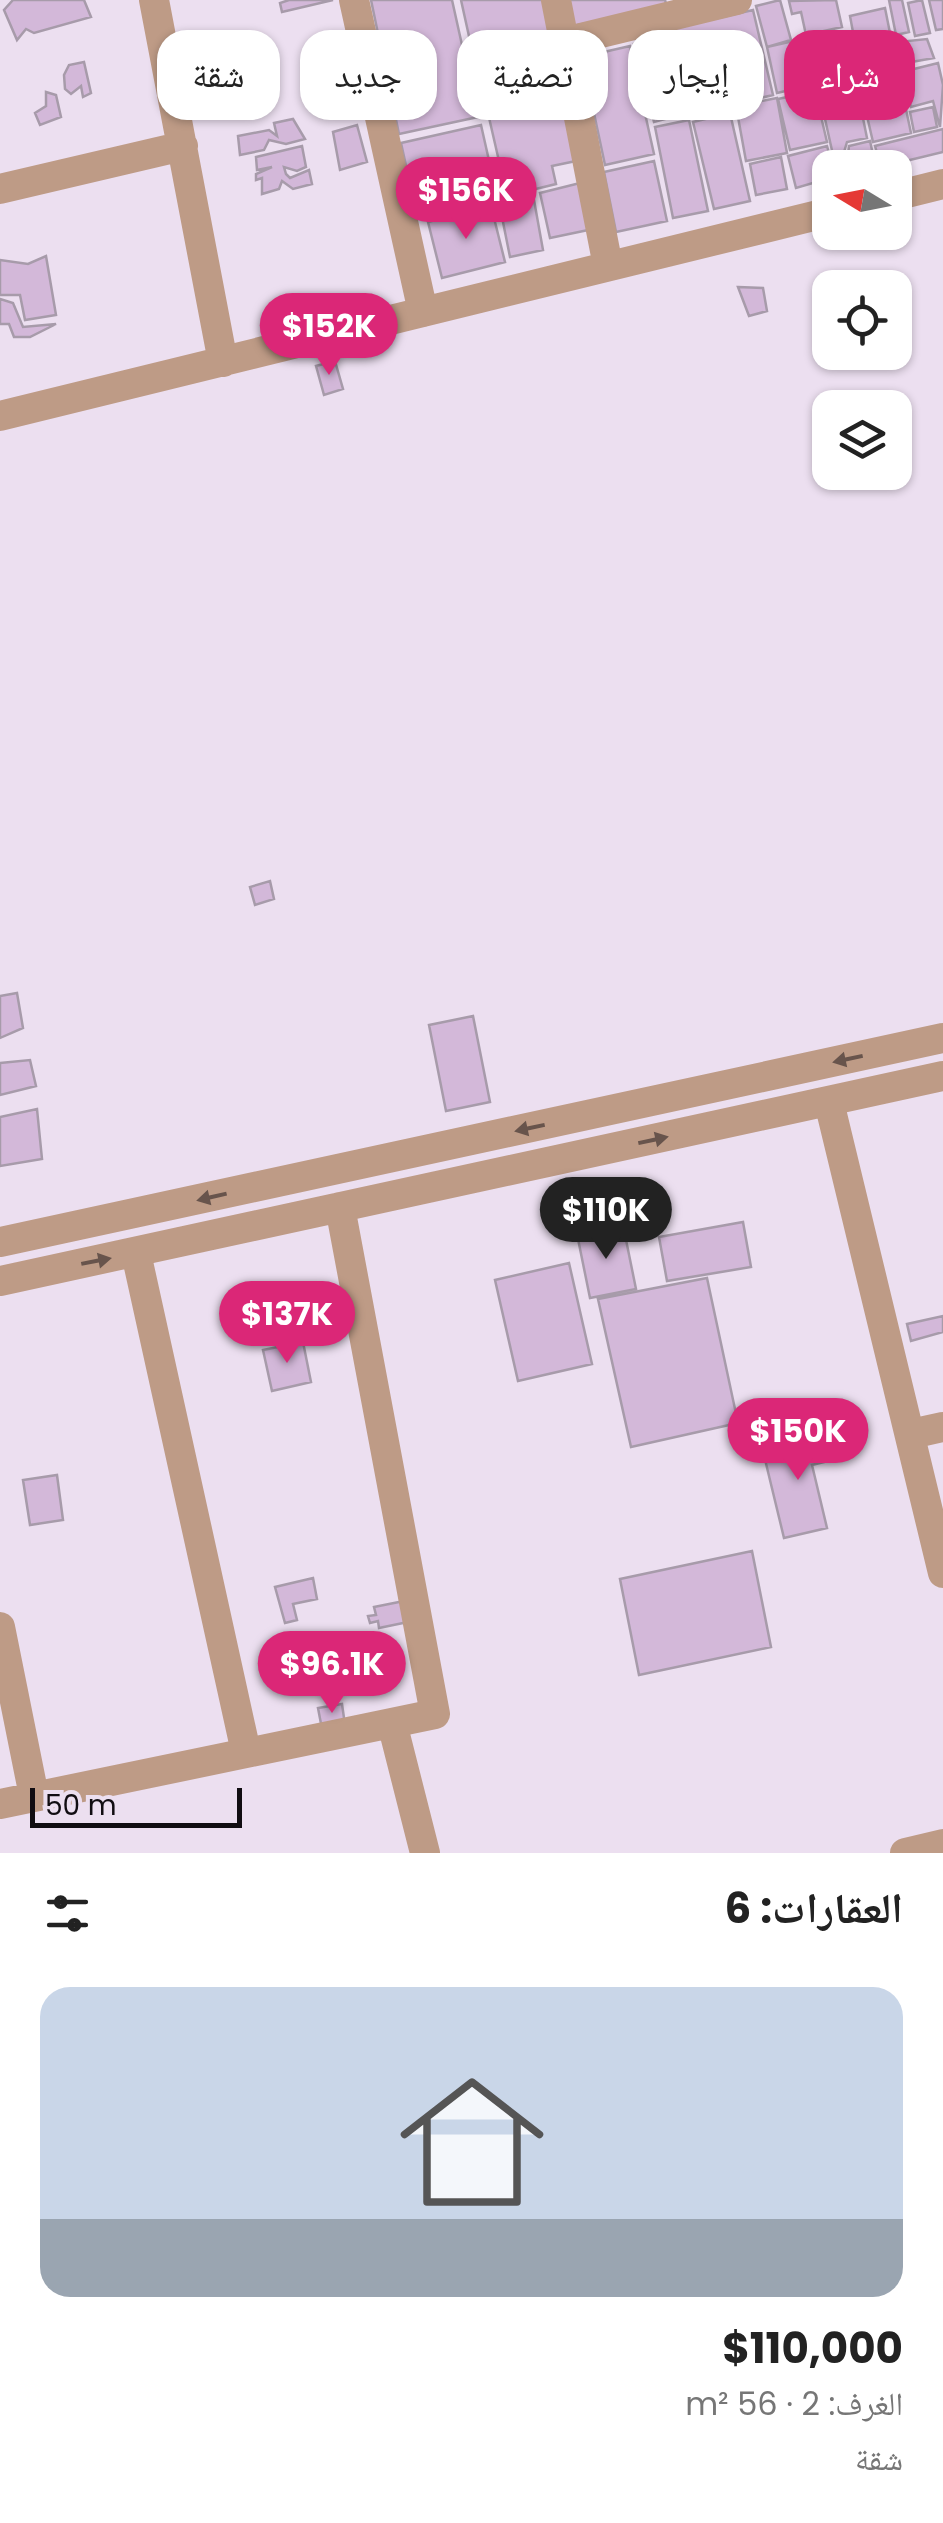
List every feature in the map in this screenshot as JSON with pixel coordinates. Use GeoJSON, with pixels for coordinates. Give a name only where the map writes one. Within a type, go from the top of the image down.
{"type":"FeatureCollection","features":[{"type":"Feature","properties":{"kind":"street"},"geometry":{"type":"LineString","coordinates":[[154,0],[223,362]]}},
{"type":"Feature","properties":{"kind":"street"},"geometry":{"type":"LineString","coordinates":[[354,0],[423,312]]}},
{"type":"Feature","properties":{"kind":"street"},"geometry":{"type":"LineString","coordinates":[[556,0],[562,30]]}},
{"type":"Feature","properties":{"kind":"street"},"geometry":{"type":"LineString","coordinates":[[608,31],[737,0]]}},
{"type":"Feature","properties":{"kind":"street"},"geometry":{"type":"LineString","coordinates":[[579,120],[608,266]]}},
{"type":"Feature","properties":{"kind":"street"},"geometry":{"type":"LineString","coordinates":[[0,190],[184,146]]}},
{"type":"Feature","properties":{"kind":"street"},"geometry":{"type":"LineString","coordinates":[[912,192],[943,184]]}},
{"type":"Feature","properties":{"kind":"street"},"geometry":{"type":"LineString","coordinates":[[0,416],[812,216]]}},
{"type":"Feature","properties":{"kind":"street"},"geometry":{"type":"LineString","coordinates":[[0,1242],[943,1038]]}},
{"type":"Feature","properties":{"kind":"street"},"geometry":{"type":"LineString","coordinates":[[0,1281],[943,1076]]}},
{"type":"Feature","properties":{"kind":"street"},"geometry":{"type":"LineString","coordinates":[[830,1102],[943,1573]]}},
{"type":"Feature","properties":{"kind":"street"},"geometry":{"type":"LineString","coordinates":[[440,1148],[449,1185]]}},
{"type":"Feature","properties":{"kind":"street"},"geometry":{"type":"LineString","coordinates":[[0,1804],[435,1714],[340,1207]]}},
{"type":"Feature","properties":{"kind":"street"},"geometry":{"type":"LineString","coordinates":[[136,1253],[246,1752]]}},
{"type":"Feature","properties":{"kind":"street"},"geometry":{"type":"LineString","coordinates":[[911,1434],[943,1428]]}},
{"type":"Feature","properties":{"kind":"street"},"geometry":{"type":"LineString","coordinates":[[0,1627],[34,1796]]}},
{"type":"Feature","properties":{"kind":"street"},"geometry":{"type":"LineString","coordinates":[[392,1723],[425,1853]]}},
{"type":"Feature","properties":{"kind":"street"},"geometry":{"type":"LineString","coordinates":[[905,1853],[943,1844]]}},
{"type":"Feature","properties":{"kind":"building"},"geometry":{"type":"Polygon","coordinates":[[[13,0],[84,0],[91,17],[34,33],[26,29],[17,40],[4,10],[13,0]]]}},
{"type":"Feature","properties":{"kind":"building"},"geometry":{"type":"Polygon","coordinates":[[[333,0],[282,12],[280,3],[333,0]]]}},
{"type":"Feature","properties":{"kind":"building"},"geometry":{"type":"Polygon","coordinates":[[[371,0],[452,0],[459,30],[457,120],[464,120],[399,134],[396,120],[437,120],[437,30],[377,30],[371,0]]]}},
{"type":"Feature","properties":{"kind":"building"},"geometry":{"type":"Polygon","coordinates":[[[461,0],[543,0],[550,30],[468,30],[461,0]]]}},
{"type":"Feature","properties":{"kind":"building"},"geometry":{"type":"Polygon","coordinates":[[[567,0],[665,0],[667,7],[573,26],[567,0]]]}},
{"type":"Feature","properties":{"kind":"building"},"geometry":{"type":"Polygon","coordinates":[[[780,0],[788,30],[784,30],[784,42],[767,47],[756,6],[780,0]]]}},
{"type":"Feature","properties":{"kind":"building"},"geometry":{"type":"Polygon","coordinates":[[[836,0],[842,27],[805,30],[801,12],[792,14],[789,1],[836,0]]]}},
{"type":"Feature","properties":{"kind":"building"},"geometry":{"type":"Polygon","coordinates":[[[889,0],[902,0],[909,30],[895,30],[889,0]]]}},
{"type":"Feature","properties":{"kind":"building"},"geometry":{"type":"Polygon","coordinates":[[[922,0],[930,33],[915,36],[908,3],[922,0]]]}},
{"type":"Feature","properties":{"kind":"building"},"geometry":{"type":"Polygon","coordinates":[[[929,0],[943,0],[943,29],[936,30],[929,0]]]}},
{"type":"Feature","properties":{"kind":"building"},"geometry":{"type":"Polygon","coordinates":[[[885,8],[889,30],[853,30],[850,16],[885,8]]]}},
{"type":"Feature","properties":{"kind":"building"},"geometry":{"type":"Polygon","coordinates":[[[753,10],[758,30],[674,30],[753,10]]]}},
{"type":"Feature","properties":{"kind":"building"},"geometry":{"type":"Polygon","coordinates":[[[927,39],[934,58],[915,61],[915,40],[927,39]]]}},
{"type":"Feature","properties":{"kind":"building"},"geometry":{"type":"Polygon","coordinates":[[[784,43],[784,91],[777,93],[767,47],[784,43]]]}},
{"type":"Feature","properties":{"kind":"building"},"geometry":{"type":"Polygon","coordinates":[[[628,46],[628,120],[646,120],[654,154],[605,165],[595,120],[608,120],[608,51],[628,46]]]}},
{"type":"Feature","properties":{"kind":"building"},"geometry":{"type":"Polygon","coordinates":[[[764,57],[773,95],[764,97],[764,57]]]}},
{"type":"Feature","properties":{"kind":"building"},"geometry":{"type":"Polygon","coordinates":[[[84,62],[91,93],[83,97],[81,86],[71,94],[65,89],[64,75],[69,65],[84,62]]]}},
{"type":"Feature","properties":{"kind":"building"},"geometry":{"type":"Polygon","coordinates":[[[938,63],[943,85],[940,127],[933,101],[915,106],[915,69],[938,63]]]}},
{"type":"Feature","properties":{"kind":"building"},"geometry":{"type":"Polygon","coordinates":[[[46,92],[56,95],[61,117],[40,125],[35,113],[46,106],[46,92]]]}},
{"type":"Feature","properties":{"kind":"building"},"geometry":{"type":"Polygon","coordinates":[[[777,98],[787,153],[746,161],[739,120],[764,120],[764,101],[777,98]]]}},
{"type":"Feature","properties":{"kind":"building"},"geometry":{"type":"Polygon","coordinates":[[[784,98],[784,120],[822,120],[827,142],[790,150],[778,99],[784,98]]]}},
{"type":"Feature","properties":{"kind":"building"},"geometry":{"type":"Polygon","coordinates":[[[933,107],[937,127],[914,132],[915,111],[933,107]]]}},
{"type":"Feature","properties":{"kind":"building"},"geometry":{"type":"Polygon","coordinates":[[[293,119],[305,139],[286,144],[269,140],[264,150],[240,155],[238,136],[269,130],[277,136],[274,123],[293,119]]]}},
{"type":"Feature","properties":{"kind":"building"},"geometry":{"type":"Polygon","coordinates":[[[490,120],[567,120],[576,161],[552,166],[556,184],[507,196],[490,120]]]}},
{"type":"Feature","properties":{"kind":"building"},"geometry":{"type":"Polygon","coordinates":[[[689,120],[708,211],[673,218],[655,127],[689,120]]]}},
{"type":"Feature","properties":{"kind":"building"},"geometry":{"type":"Polygon","coordinates":[[[732,120],[750,201],[714,209],[693,122],[732,120]]]}},
{"type":"Feature","properties":{"kind":"building"},"geometry":{"type":"Polygon","coordinates":[[[825,120],[863,120],[867,138],[847,142],[845,150],[832,150],[825,120]]]}},
{"type":"Feature","properties":{"kind":"building"},"geometry":{"type":"Polygon","coordinates":[[[868,120],[908,120],[911,133],[873,142],[868,120]]]}},
{"type":"Feature","properties":{"kind":"building"},"geometry":{"type":"Polygon","coordinates":[[[357,125],[367,162],[340,170],[333,132],[357,125]]]}},
{"type":"Feature","properties":{"kind":"building"},"geometry":{"type":"Polygon","coordinates":[[[481,125],[497,196],[417,215],[401,143],[481,125]]]}},
{"type":"Feature","properties":{"kind":"building"},"geometry":{"type":"Polygon","coordinates":[[[943,129],[943,152],[912,160],[912,150],[876,150],[875,146],[943,129]]]}},
{"type":"Feature","properties":{"kind":"building"},"geometry":{"type":"Polygon","coordinates":[[[870,141],[872,150],[849,150],[849,146],[870,141]]]}},
{"type":"Feature","properties":{"kind":"building"},"geometry":{"type":"Polygon","coordinates":[[[302,146],[306,167],[297,171],[284,167],[290,178],[309,170],[312,184],[293,189],[282,181],[279,189],[262,194],[262,178],[256,180],[256,174],[272,167],[257,170],[256,157],[302,146]]]}},
{"type":"Feature","properties":{"kind":"building"},"geometry":{"type":"Polygon","coordinates":[[[827,146],[828,150],[812,150],[812,183],[796,188],[788,156],[827,146]]]}},
{"type":"Feature","properties":{"kind":"building"},"geometry":{"type":"Polygon","coordinates":[[[781,157],[787,189],[756,195],[750,164],[781,157]]]}},
{"type":"Feature","properties":{"kind":"building"},"geometry":{"type":"Polygon","coordinates":[[[654,161],[667,221],[616,232],[604,172],[654,161]]]}},
{"type":"Feature","properties":{"kind":"building"},"geometry":{"type":"Polygon","coordinates":[[[584,182],[593,229],[550,238],[540,193],[584,182]]]}},
{"type":"Feature","properties":{"kind":"building"},"geometry":{"type":"Polygon","coordinates":[[[534,200],[543,250],[510,257],[500,207],[534,200]]]}},
{"type":"Feature","properties":{"kind":"building"},"geometry":{"type":"Polygon","coordinates":[[[491,206],[505,262],[442,278],[428,222],[491,206]]]}},
{"type":"Feature","properties":{"kind":"building"},"geometry":{"type":"Polygon","coordinates":[[[46,256],[56,315],[25,320],[20,295],[0,295],[0,260],[28,264],[46,256]]]}},
{"type":"Feature","properties":{"kind":"building"},"geometry":{"type":"Polygon","coordinates":[[[738,287],[763,288],[767,311],[749,316],[738,287]]]}},
{"type":"Feature","properties":{"kind":"building"},"geometry":{"type":"Polygon","coordinates":[[[0,299],[13,303],[23,327],[56,324],[30,337],[14,337],[9,324],[0,324],[0,299]]]}},
{"type":"Feature","properties":{"kind":"building"},"geometry":{"type":"Polygon","coordinates":[[[335,361],[343,389],[324,395],[316,366],[335,361]]]}},
{"type":"Feature","properties":{"kind":"building"},"geometry":{"type":"Polygon","coordinates":[[[270,881],[274,899],[255,905],[250,887],[270,881]]]}},
{"type":"Feature","properties":{"kind":"building"},"geometry":{"type":"Polygon","coordinates":[[[17,993],[23,1028],[0,1038],[0,996],[17,993]]]}},
{"type":"Feature","properties":{"kind":"building"},"geometry":{"type":"Polygon","coordinates":[[[473,1016],[490,1102],[446,1111],[429,1025],[473,1016]]]}},
{"type":"Feature","properties":{"kind":"building"},"geometry":{"type":"Polygon","coordinates":[[[30,1060],[36,1086],[0,1095],[0,1063],[30,1060]]]}},
{"type":"Feature","properties":{"kind":"building"},"geometry":{"type":"Polygon","coordinates":[[[37,1109],[42,1159],[0,1166],[0,1117],[37,1109]]]}},
{"type":"Feature","properties":{"kind":"building"},"geometry":{"type":"Polygon","coordinates":[[[743,1222],[751,1267],[667,1281],[659,1237],[743,1222]]]}},
{"type":"Feature","properties":{"kind":"building"},"geometry":{"type":"Polygon","coordinates":[[[623,1225],[636,1289],[590,1298],[577,1234],[623,1225]]]}},
{"type":"Feature","properties":{"kind":"building"},"geometry":{"type":"Polygon","coordinates":[[[569,1263],[592,1364],[518,1381],[495,1280],[569,1263]]]}},
{"type":"Feature","properties":{"kind":"building"},"geometry":{"type":"Polygon","coordinates":[[[707,1278],[738,1423],[631,1447],[598,1299],[707,1278]]]}},
{"type":"Feature","properties":{"kind":"building"},"geometry":{"type":"Polygon","coordinates":[[[943,1316],[943,1332],[911,1341],[907,1324],[943,1316]]]}},
{"type":"Feature","properties":{"kind":"building"},"geometry":{"type":"Polygon","coordinates":[[[303,1342],[311,1382],[272,1391],[263,1350],[303,1342]]]}},
{"type":"Feature","properties":{"kind":"building"},"geometry":{"type":"Polygon","coordinates":[[[825,1432],[832,1460],[812,1465],[827,1528],[784,1538],[762,1447],[825,1432]]]}},
{"type":"Feature","properties":{"kind":"building"},"geometry":{"type":"Polygon","coordinates":[[[57,1475],[63,1520],[30,1525],[23,1480],[57,1475]]]}},
{"type":"Feature","properties":{"kind":"building"},"geometry":{"type":"Polygon","coordinates":[[[752,1551],[771,1647],[639,1675],[620,1579],[752,1551]]]}},
{"type":"Feature","properties":{"kind":"building"},"geometry":{"type":"Polygon","coordinates":[[[313,1578],[317,1599],[293,1604],[297,1620],[285,1623],[275,1587],[313,1578]]]}},
{"type":"Feature","properties":{"kind":"building"},"geometry":{"type":"Polygon","coordinates":[[[404,1601],[408,1622],[379,1628],[378,1621],[370,1623],[368,1616],[376,1615],[374,1607],[404,1601]]]}},
{"type":"Feature","properties":{"kind":"building"},"geometry":{"type":"Polygon","coordinates":[[[342,1704],[345,1725],[322,1729],[318,1708],[342,1704]]]}}]}
